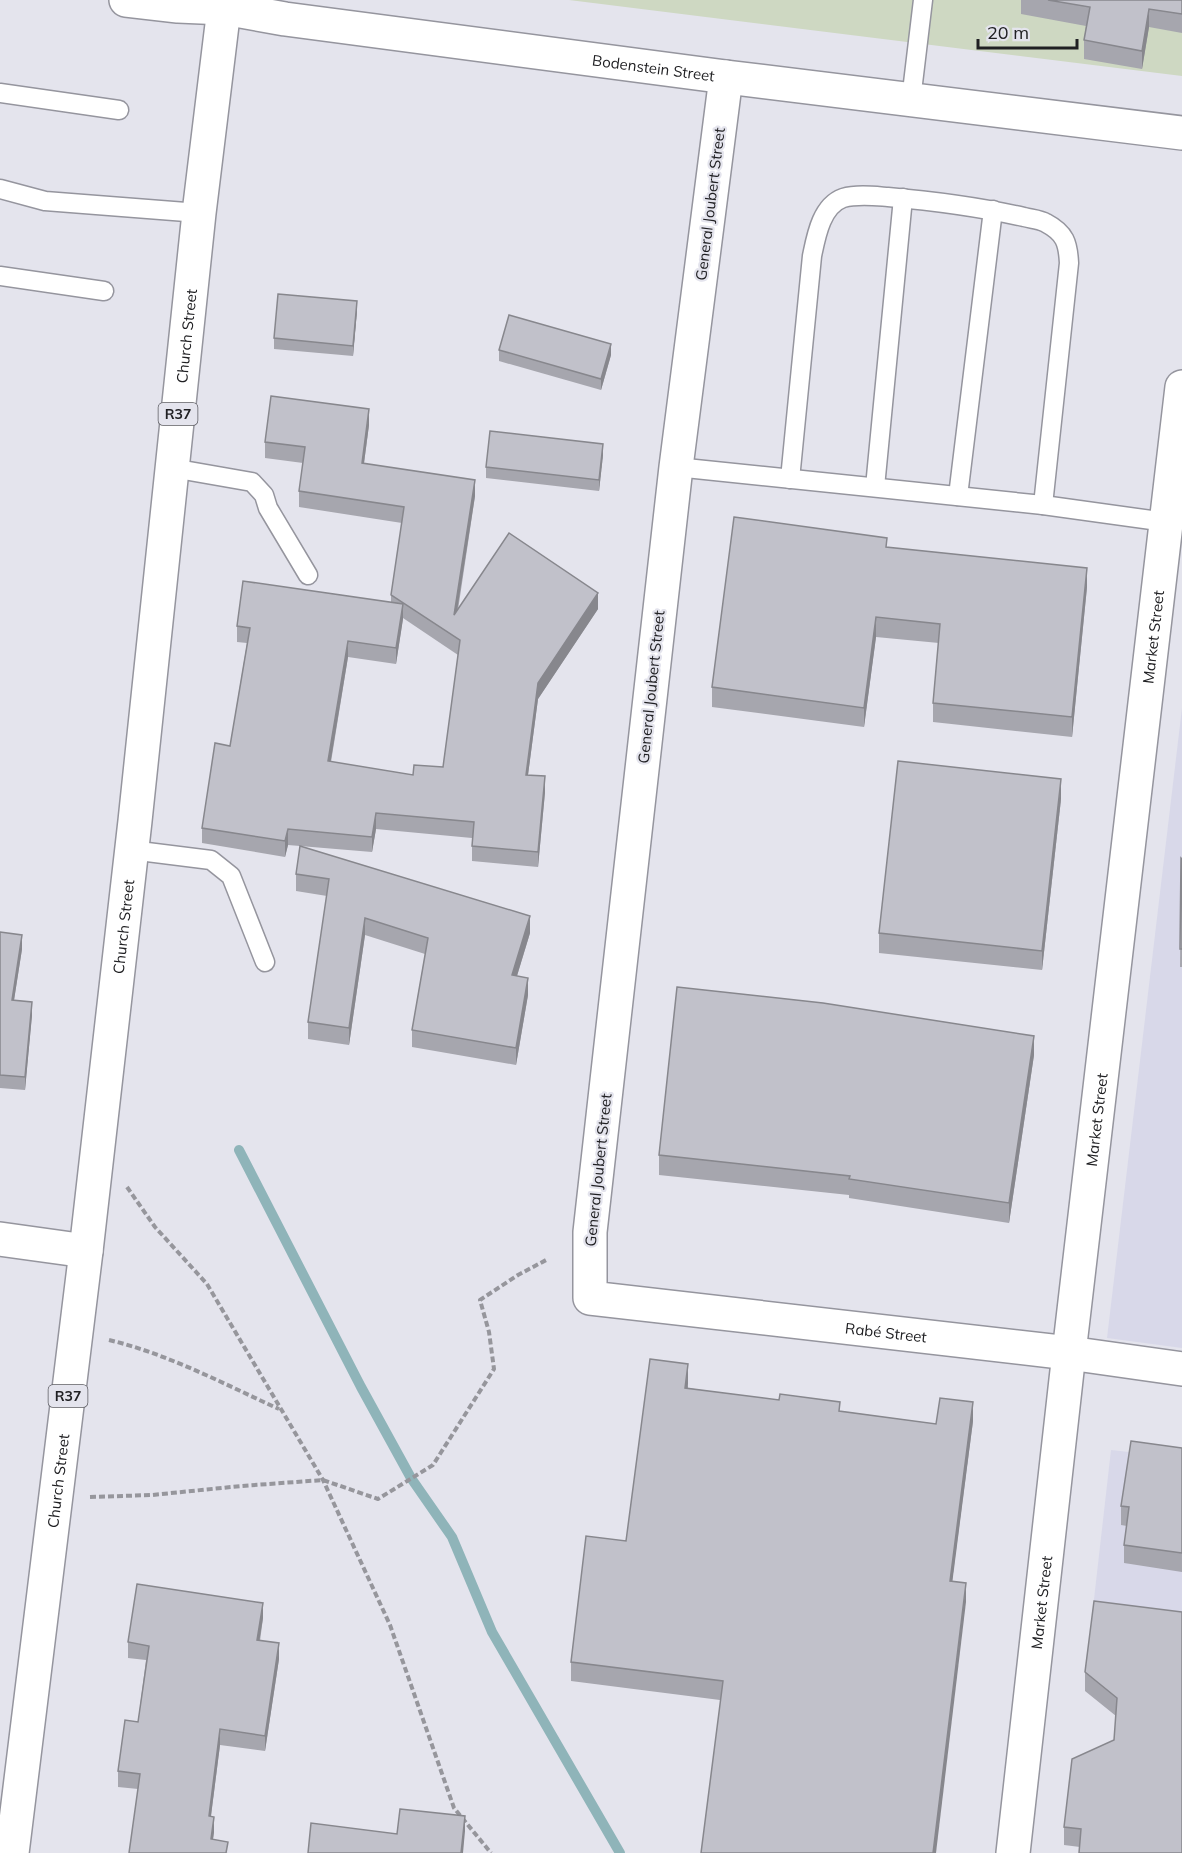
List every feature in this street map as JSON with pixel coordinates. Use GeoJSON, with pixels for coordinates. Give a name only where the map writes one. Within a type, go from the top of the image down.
{"type":"FeatureCollection","features":[{"type":"Feature","properties":{"kind":"street","name":"Bodenstein Street"},"geometry":{"type":"LineString","coordinates":[[126,0],[178,6],[225,4],[285,19],[726,77],[1182,133]]}},
{"type":"Feature","properties":{"kind":"street","name":"Church Street"},"geometry":{"type":"LineString","coordinates":[[12,1853],[86,1251],[122,938],[199,213],[225,4]]}},
{"type":"Feature","properties":{"kind":"street","name":"General Joubert Street"},"geometry":{"type":"LineString","coordinates":[[590,1298],[590,1232],[676,467],[726,77]]}},
{"type":"Feature","properties":{"kind":"street","name":"Market Street"},"geometry":{"type":"LineString","coordinates":[[1013,1853],[1068,1353],[1182,387]]}},
{"type":"Feature","properties":{"kind":"street"},"geometry":{"type":"LineString","coordinates":[[0,1239],[86,1251]]}},
{"type":"Feature","properties":{"kind":"street","name":"Rabé Street"},"geometry":{"type":"LineString","coordinates":[[590,1298],[1068,1353],[1182,1369]]}},
{"type":"Feature","properties":{"kind":"lane"},"geometry":{"type":"LineString","coordinates":[[911,100],[923,0]]}},
{"type":"Feature","properties":{"kind":"lane"},"geometry":{"type":"LineString","coordinates":[[0,93],[118,110]]}},
{"type":"Feature","properties":{"kind":"lane"},"geometry":{"type":"LineString","coordinates":[[0,189],[45,201],[199,213]]}},
{"type":"Feature","properties":{"kind":"lane"},"geometry":{"type":"LineString","coordinates":[[790,478],[812,256],[818,225],[829,209],[842,199],[865,195],[903,198],[993,210],[1044,222],[1060,232],[1068,244],[1069,263],[1043,505]]}},
{"type":"Feature","properties":{"kind":"lane"},"geometry":{"type":"LineString","coordinates":[[875,487],[903,198]]}},
{"type":"Feature","properties":{"kind":"lane"},"geometry":{"type":"LineString","coordinates":[[957,496],[993,210]]}},
{"type":"Feature","properties":{"kind":"lane"},"geometry":{"type":"LineString","coordinates":[[0,276],[104,291]]}},
{"type":"Feature","properties":{"kind":"lane"},"geometry":{"type":"LineString","coordinates":[[676,467],[1043,505],[1166,522]]}},
{"type":"Feature","properties":{"kind":"lane"},"geometry":{"type":"LineString","coordinates":[[172,468],[252,482],[264,495],[268,508],[308,575]]}},
{"type":"Feature","properties":{"kind":"lane"},"geometry":{"type":"LineString","coordinates":[[133,836],[211,860],[231,876],[265,962]]}},
{"type":"Feature","properties":{"kind":"path"},"geometry":{"type":"LineString","coordinates":[[98,1144],[155,1227],[207,1284],[323,1480],[390,1625],[454,1808],[490,1853]]}},
{"type":"Feature","properties":{"kind":"path"},"geometry":{"type":"LineString","coordinates":[[56,1498],[152,1495],[323,1480],[378,1499],[433,1465],[494,1369],[489,1332],[480,1300],[548,1259]]}},
{"type":"Feature","properties":{"kind":"path"},"geometry":{"type":"LineString","coordinates":[[76,1332],[137,1347],[281,1410]]}},
{"type":"Feature","properties":{"kind":"shaded area"},"geometry":{"type":"Polygon","coordinates":[[[1182,708],[1182,1348],[1107,1338],[1182,708]]]}},
{"type":"Feature","properties":{"kind":"shaded area"},"geometry":{"type":"Polygon","coordinates":[[[1111,1450],[1182,1458],[1182,1660],[1089,1643],[1111,1450]]]}},
{"type":"Feature","properties":{"kind":"green space"},"geometry":{"type":"Polygon","coordinates":[[[569,0],[1182,0],[1182,76],[569,0]]]}},
{"type":"Feature","properties":{"kind":"building"},"geometry":{"type":"Polygon","coordinates":[[[1048,0],[1182,0],[1182,14],[1149,9],[1142,51],[1084,40],[1090,7],[1048,0]]]}},
{"type":"Feature","properties":{"kind":"building"},"geometry":{"type":"Polygon","coordinates":[[[278,294],[357,301],[353,346],[274,338],[278,294]]]}},
{"type":"Feature","properties":{"kind":"building"},"geometry":{"type":"Polygon","coordinates":[[[509,315],[611,344],[601,379],[499,350],[509,315]]]}},
{"type":"Feature","properties":{"kind":"building"},"geometry":{"type":"Polygon","coordinates":[[[271,396],[369,409],[362,463],[475,480],[454,615],[509,533],[598,593],[538,683],[526,775],[545,776],[538,852],[472,846],[474,822],[376,813],[372,837],[288,829],[285,841],[202,828],[215,743],[230,746],[250,628],[237,626],[243,581],[403,604],[396,648],[348,641],[328,761],[413,775],[414,765],[443,767],[460,640],[391,595],[404,507],[299,491],[305,447],[265,442],[271,396]]]}},
{"type":"Feature","properties":{"kind":"building"},"geometry":{"type":"Polygon","coordinates":[[[490,431],[603,444],[599,480],[486,467],[490,431]]]}},
{"type":"Feature","properties":{"kind":"building"},"geometry":{"type":"Polygon","coordinates":[[[734,517],[887,538],[886,547],[1087,568],[1072,717],[933,703],[940,624],[876,617],[864,708],[712,687],[734,517]]]}},
{"type":"Feature","properties":{"kind":"building"},"geometry":{"type":"Polygon","coordinates":[[[898,761],[1061,779],[1042,951],[879,933],[898,761]]]}},
{"type":"Feature","properties":{"kind":"building"},"geometry":{"type":"Polygon","coordinates":[[[300,846],[530,916],[512,975],[528,978],[516,1048],[412,1030],[428,938],[365,918],[349,1028],[308,1022],[329,879],[296,874],[300,846]]]}},
{"type":"Feature","properties":{"kind":"building"},"geometry":{"type":"Polygon","coordinates":[[[1181,858],[1182,949],[1180,949],[1181,858]]]}},
{"type":"Feature","properties":{"kind":"building"},"geometry":{"type":"Polygon","coordinates":[[[0,932],[22,935],[12,1000],[32,1002],[25,1077],[0,1075],[0,932]]]}},
{"type":"Feature","properties":{"kind":"building"},"geometry":{"type":"Polygon","coordinates":[[[677,987],[823,1003],[1034,1036],[1009,1203],[849,1179],[850,1176],[659,1155],[677,987]]]}},
{"type":"Feature","properties":{"kind":"building"},"geometry":{"type":"Polygon","coordinates":[[[650,1359],[688,1364],[685,1388],[779,1400],[780,1394],[840,1402],[839,1411],[936,1424],[940,1398],[973,1402],[950,1581],[966,1583],[933,1853],[701,1853],[723,1681],[571,1662],[586,1536],[626,1541],[650,1359]]]}},
{"type":"Feature","properties":{"kind":"building"},"geometry":{"type":"Polygon","coordinates":[[[1131,1441],[1182,1448],[1182,1553],[1124,1545],[1129,1507],[1121,1506],[1131,1441]]]}},
{"type":"Feature","properties":{"kind":"building"},"geometry":{"type":"Polygon","coordinates":[[[137,1584],[263,1603],[257,1640],[279,1643],[265,1736],[220,1729],[209,1816],[214,1817],[211,1839],[228,1842],[226,1853],[129,1853],[140,1774],[118,1771],[125,1720],[138,1722],[149,1646],[128,1642],[137,1584]]]}},
{"type":"Feature","properties":{"kind":"building"},"geometry":{"type":"Polygon","coordinates":[[[1094,1601],[1182,1612],[1182,1853],[1079,1853],[1081,1829],[1064,1827],[1072,1759],[1114,1740],[1117,1698],[1085,1672],[1094,1601]]]}},
{"type":"Feature","properties":{"kind":"building"},"geometry":{"type":"Polygon","coordinates":[[[400,1809],[465,1816],[461,1853],[308,1853],[311,1823],[397,1834],[400,1809]]]}},
{"type":"Feature","properties":{"kind":"waterway"},"geometry":{"type":"LineString","coordinates":[[239,1150],[361,1387],[411,1478],[452,1537],[492,1632],[620,1853]]}}]}
